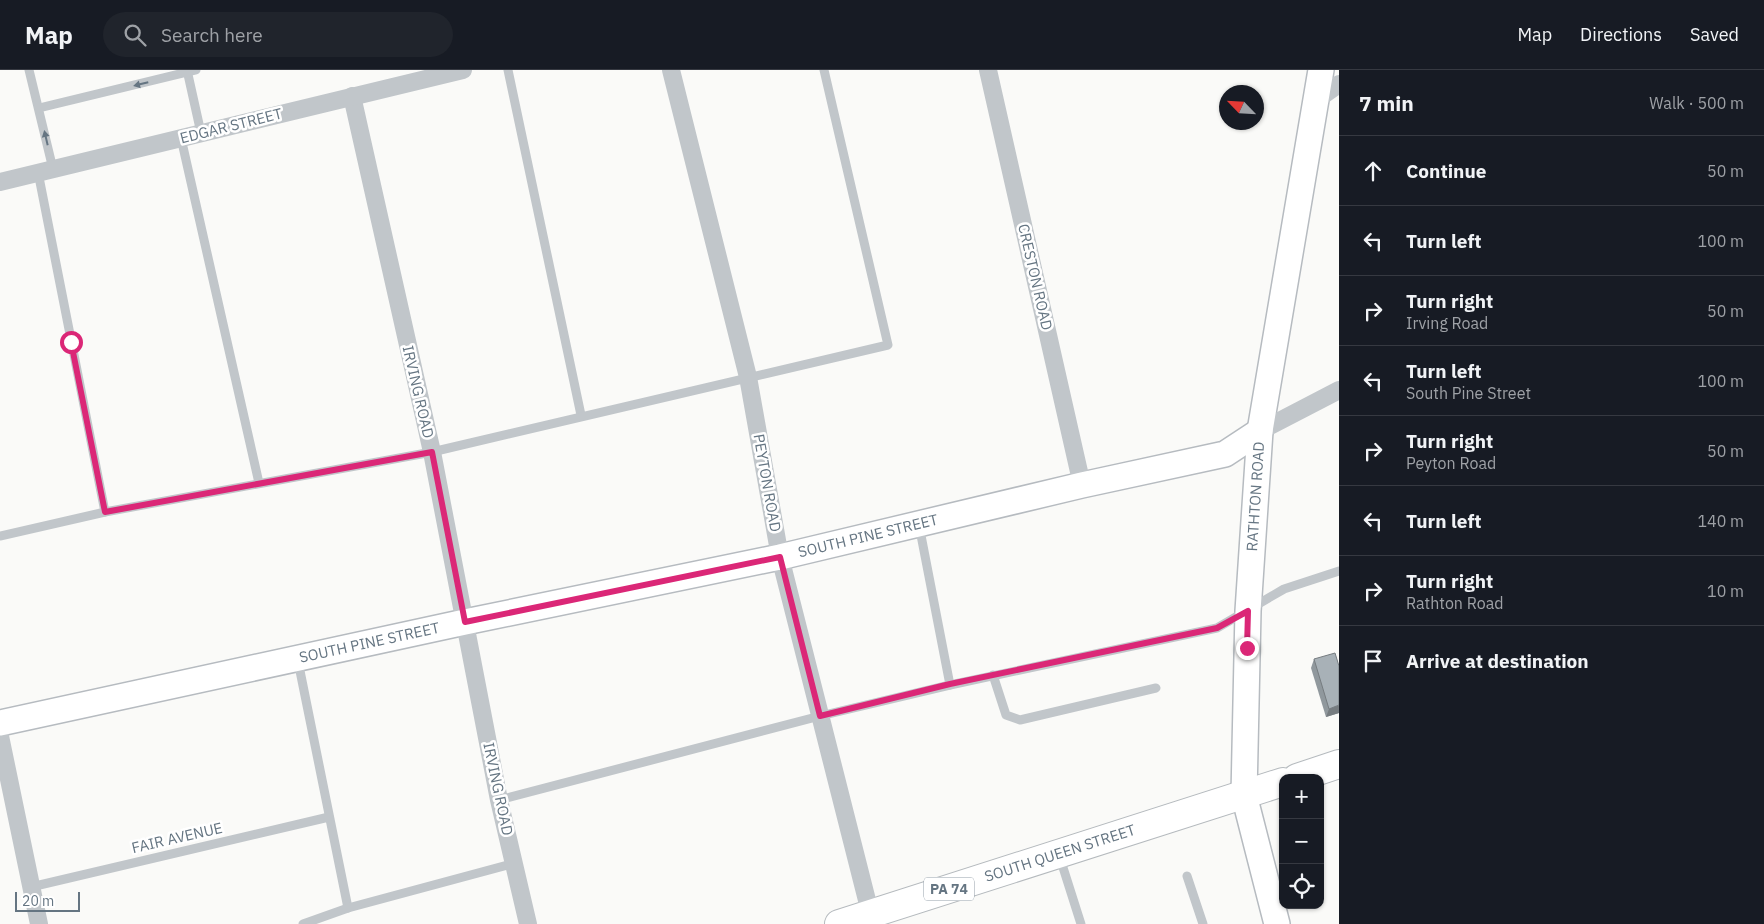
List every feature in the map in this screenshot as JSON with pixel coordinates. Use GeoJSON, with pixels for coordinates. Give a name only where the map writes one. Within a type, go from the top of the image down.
{"type":"FeatureCollection","features":[{"type":"Feature","properties":{"kind":"main road"},"geometry":{"type":"LineString","coordinates":[[1309,774],[1339,764]]}},
{"type":"Feature","properties":{"kind":"main road","name":"SOUTH QUEEN STREET"},"geometry":{"type":"LineString","coordinates":[[839,924],[871,919],[1058,854],[1279,783]]}},
{"type":"Feature","properties":{"kind":"street","name":"EDGAR STREET"},"geometry":{"type":"LineString","coordinates":[[0,182],[463,70]]}},
{"type":"Feature","properties":{"kind":"street","name":"PEYTON ROAD"},"geometry":{"type":"LineString","coordinates":[[671,70],[748,377],[780,557],[871,919]]}},
{"type":"Feature","properties":{"kind":"street","name":"CRESTON ROAD"},"geometry":{"type":"LineString","coordinates":[[988,70],[1082,485]]}},
{"type":"Feature","properties":{"kind":"street","name":"RATHTON ROAD"},"geometry":{"type":"LineString","coordinates":[[1277,924],[1244,795],[1248,611],[1260,431],[1321,70]]}},
{"type":"Feature","properties":{"kind":"street"},"geometry":{"type":"LineString","coordinates":[[1315,101],[1339,84]]}},
{"type":"Feature","properties":{"kind":"street","name":"IRVING ROAD"},"geometry":{"type":"LineString","coordinates":[[352,96],[432,452],[499,800],[528,924]]}},
{"type":"Feature","properties":{"kind":"street"},"geometry":{"type":"LineString","coordinates":[[1260,431],[1339,390]]}},
{"type":"Feature","properties":{"kind":"street","name":"SOUTH PINE STREET"},"geometry":{"type":"LineString","coordinates":[[0,723],[465,622],[780,557],[1082,485],[1225,454],[1260,431]]}},
{"type":"Feature","properties":{"kind":"street"},"geometry":{"type":"LineString","coordinates":[[0,736],[39,924]]}},
{"type":"Feature","properties":{"kind":"lane"},"geometry":{"type":"LineString","coordinates":[[29,70],[39,108],[45,170],[105,512]]}},
{"type":"Feature","properties":{"kind":"lane"},"geometry":{"type":"LineString","coordinates":[[508,70],[581,415]]}},
{"type":"Feature","properties":{"kind":"lane"},"geometry":{"type":"LineString","coordinates":[[0,536],[105,512],[432,452],[581,415],[888,345],[824,70]]}},
{"type":"Feature","properties":{"kind":"lane"},"geometry":{"type":"LineString","coordinates":[[39,108],[190,71],[202,133]]}},
{"type":"Feature","properties":{"kind":"lane"},"geometry":{"type":"LineString","coordinates":[[181,138],[259,483]]}},
{"type":"Feature","properties":{"kind":"lane"},"geometry":{"type":"LineString","coordinates":[[918,523],[950,684]]}},
{"type":"Feature","properties":{"kind":"lane"},"geometry":{"type":"LineString","coordinates":[[499,800],[950,684],[1217,628],[1284,589],[1339,571]]}},
{"type":"Feature","properties":{"kind":"lane"},"geometry":{"type":"LineString","coordinates":[[297,658],[348,908]]}},
{"type":"Feature","properties":{"kind":"lane"},"geometry":{"type":"LineString","coordinates":[[993,675],[1006,715],[1020,720],[1156,688]]}},
{"type":"Feature","properties":{"kind":"lane","name":"FAIR AVENUE"},"geometry":{"type":"LineString","coordinates":[[31,887],[329,817]]}},
{"type":"Feature","properties":{"kind":"lane"},"geometry":{"type":"LineString","coordinates":[[1058,854],[1081,924]]}},
{"type":"Feature","properties":{"kind":"lane"},"geometry":{"type":"LineString","coordinates":[[303,924],[348,908],[515,863]]}},
{"type":"Feature","properties":{"kind":"lane"},"geometry":{"type":"LineString","coordinates":[[1187,876],[1203,924]]}},
{"type":"Feature","properties":{"kind":"building"},"geometry":{"type":"Polygon","coordinates":[[[1335,653],[1339,666],[1339,705],[1329,709],[1314,659],[1335,653]]]}},
{"type":"Feature","properties":{"kind":"route"},"geometry":{"type":"LineString","coordinates":[[71,342],[105,512],[432,452],[465,622],[780,557],[820,716],[950,684],[1217,628],[1248,611],[1247,648]]}}]}
